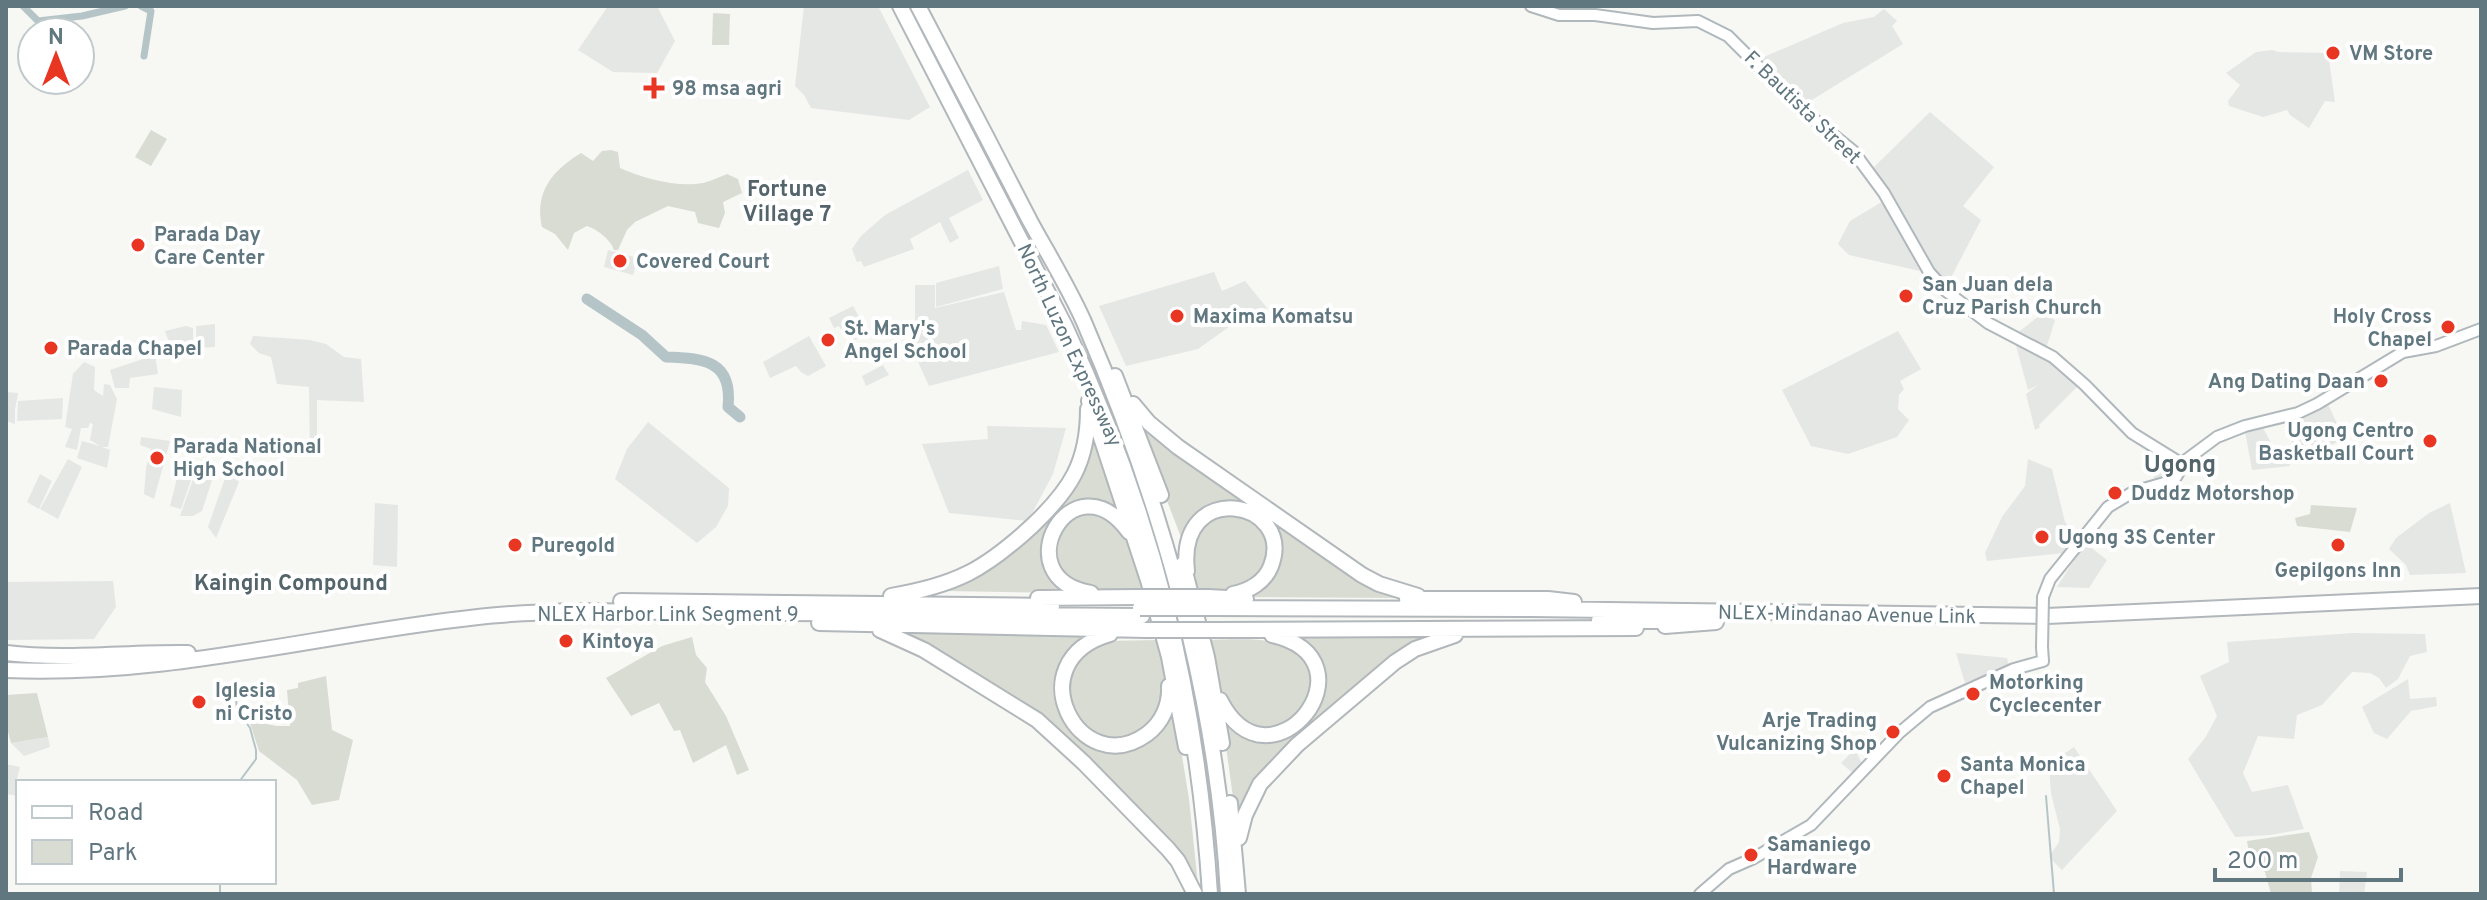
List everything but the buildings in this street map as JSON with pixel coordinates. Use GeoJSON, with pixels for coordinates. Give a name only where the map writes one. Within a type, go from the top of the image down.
{"type":"FeatureCollection","features":[{"type":"Feature","properties":{"kind":"highway","name":"North Luzon Expressway"},"geometry":{"type":"LineString","coordinates":[[900,6],[1065,326],[1116,443],[1170,613],[1188,704],[1210,894]]}},
{"type":"Feature","properties":{"kind":"highway","name":"North Luzon Expressway"},"geometry":{"type":"LineString","coordinates":[[918,6],[1083,320],[1130,436],[1186,613],[1216,767],[1228,894]]}},
{"type":"Feature","properties":{"kind":"highway"},"geometry":{"type":"LineString","coordinates":[[1083,320],[1106,353],[1121,388],[1145,449],[1187,579],[1212,681],[1237,854],[1238,894]]}},
{"type":"Feature","properties":{"kind":"highway"},"geometry":{"type":"LineString","coordinates":[[1065,326],[1138,546],[1169,657],[1202,813]]}},
{"type":"Feature","properties":{"kind":"highway"},"geometry":{"type":"LineString","coordinates":[[891,596],[938,586],[981,568],[1009,547],[1057,501],[1072,481],[1084,452],[1088,408],[1081,377]]}},
{"type":"Feature","properties":{"kind":"highway"},"geometry":{"type":"LineString","coordinates":[[1121,388],[1139,413],[1160,434],[1362,575],[1399,592],[1454,599]]}},
{"type":"Feature","properties":{"kind":"highway"},"geometry":{"type":"LineString","coordinates":[[1138,546],[1114,514],[1091,506],[1065,514],[1057,522],[1048,543],[1052,565],[1065,583],[1142,616]]}},
{"type":"Feature","properties":{"kind":"highway"},"geometry":{"type":"LineString","coordinates":[[1187,579],[1186,545],[1200,519],[1226,508],[1250,511],[1260,518],[1274,542],[1274,557],[1269,571],[1260,582],[1212,610]]}},
{"type":"Feature","properties":{"kind":"highway"},"geometry":{"type":"LineString","coordinates":[[729,600],[773,595],[891,596],[1142,616]]}},
{"type":"Feature","properties":{"kind":"highway","name":"NLEX-Mindanao Avenue Link"},"geometry":{"type":"LineString","coordinates":[[1212,610],[2047,616],[2481,596]]}},
{"type":"Feature","properties":{"kind":"highway"},"geometry":{"type":"LineString","coordinates":[[699,613],[864,626],[1142,616],[1454,599],[1548,599],[1641,611]]}},
{"type":"Feature","properties":{"kind":"highway","name":"NLEX Harbor Link Segment 9"},"geometry":{"type":"LineString","coordinates":[[6,663],[83,663],[188,653],[479,608],[568,601],[729,600],[1142,616]]}},
{"type":"Feature","properties":{"kind":"highway","name":"NLEX-Mindanao Avenue Link"},"geometry":{"type":"LineString","coordinates":[[1212,610],[1716,622],[2047,625],[2481,605]]}},
{"type":"Feature","properties":{"kind":"highway","name":"NLEX Harbor Link Segment 9"},"geometry":{"type":"LineString","coordinates":[[6,670],[83,672],[188,662],[479,617],[613,610],[1142,616]]}},
{"type":"Feature","properties":{"kind":"highway"},"geometry":{"type":"LineString","coordinates":[[1212,610],[1248,631],[1289,639],[1305,650],[1316,671],[1317,684],[1315,698],[1306,716],[1292,728],[1279,733],[1257,733],[1246,729],[1226,711],[1212,681]]}},
{"type":"Feature","properties":{"kind":"highway"},"geometry":{"type":"LineString","coordinates":[[1142,616],[1078,650],[1062,680],[1061,696],[1068,716],[1078,730],[1092,740],[1109,745],[1122,745],[1145,736],[1161,720],[1168,700],[1169,657]]}},
{"type":"Feature","properties":{"kind":"highway"},"geometry":{"type":"LineString","coordinates":[[1248,631],[1614,630],[1716,622]]}},
{"type":"Feature","properties":{"kind":"highway"},"geometry":{"type":"LineString","coordinates":[[864,626],[909,642],[1037,720],[1168,849],[1178,861],[1195,894]]}},
{"type":"Feature","properties":{"kind":"highway"},"geometry":{"type":"LineString","coordinates":[[1237,854],[1245,815],[1268,773],[1395,662],[1439,639],[1459,634],[1520,630]]}},
{"type":"Feature","properties":{"kind":"highway"},"geometry":{"type":"LineString","coordinates":[[6,653],[83,657],[140,652],[188,653]]}},
{"type":"Feature","properties":{"kind":"main road","name":"F. Bautista Street"},"geometry":{"type":"LineString","coordinates":[[1531,6],[1559,15],[1595,15],[1641,22],[1698,21],[1728,36],[1800,108],[1853,151],[1884,193],[1924,265],[1946,291],[1988,323],[2053,357],[2132,433],[2182,464]]}},
{"type":"Feature","properties":{"kind":"main road"},"geometry":{"type":"LineString","coordinates":[[1700,894],[1729,869],[1750,861],[1811,825],[1918,715],[1952,696],[2027,664],[2043,661],[2043,597],[2050,579],[2108,507],[2133,492],[2171,481],[2182,464],[2220,435],[2298,413],[2403,352],[2436,346],[2481,329]]}},
{"type":"Feature","properties":{"kind":"shaded area"},"geometry":{"type":"Polygon","coordinates":[[[608,6],[657,6],[675,41],[657,73],[613,72],[578,50],[608,6]]]}},
{"type":"Feature","properties":{"kind":"shaded area"},"geometry":{"type":"Polygon","coordinates":[[[804,6],[878,6],[930,107],[909,120],[811,108],[795,86],[804,6]]]}},
{"type":"Feature","properties":{"kind":"shaded area"},"geometry":{"type":"Polygon","coordinates":[[[1884,9],[1897,21],[1892,26],[1903,44],[1802,106],[1757,60],[1843,23],[1874,17],[1884,9]]]}},
{"type":"Feature","properties":{"kind":"shaded area"},"geometry":{"type":"Polygon","coordinates":[[[2256,52],[2328,53],[2335,102],[2325,101],[2309,128],[2287,110],[2263,117],[2229,106],[2228,101],[2240,85],[2226,73],[2256,52]]]}},
{"type":"Feature","properties":{"kind":"shaded area"},"geometry":{"type":"Polygon","coordinates":[[[1930,112],[1994,167],[1963,206],[1981,220],[1947,285],[1872,169],[1930,112]]]}},
{"type":"Feature","properties":{"kind":"shaded area"},"geometry":{"type":"Polygon","coordinates":[[[968,170],[983,200],[949,218],[959,238],[950,243],[940,222],[910,239],[914,249],[864,267],[861,261],[857,262],[852,249],[861,236],[885,215],[968,170]]]}},
{"type":"Feature","properties":{"kind":"shaded area"},"geometry":{"type":"Polygon","coordinates":[[[1885,200],[1920,271],[1849,255],[1838,244],[1850,221],[1885,200]]]}},
{"type":"Feature","properties":{"kind":"shaded area"},"geometry":{"type":"Polygon","coordinates":[[[608,250],[638,258],[633,275],[604,267],[608,250]]]}},
{"type":"Feature","properties":{"kind":"shaded area"},"geometry":{"type":"Polygon","coordinates":[[[999,266],[1003,289],[936,307],[936,283],[999,266]]]}},
{"type":"Feature","properties":{"kind":"shaded area","name":"Maxima Komatsu"},"geometry":{"type":"Polygon","coordinates":[[[1214,272],[1222,291],[1245,281],[1267,308],[1233,324],[1198,349],[1126,366],[1099,306],[1214,272]]]}},
{"type":"Feature","properties":{"kind":"shaded area"},"geometry":{"type":"Polygon","coordinates":[[[915,285],[935,285],[935,308],[1004,292],[1016,330],[1021,330],[1022,321],[1046,325],[1059,352],[929,386],[915,355],[915,285]]]}},
{"type":"Feature","properties":{"kind":"shaded area"},"geometry":{"type":"Polygon","coordinates":[[[853,306],[868,333],[850,343],[846,333],[839,326],[834,328],[829,318],[853,306]]]}},
{"type":"Feature","properties":{"kind":"shaded area"},"geometry":{"type":"Polygon","coordinates":[[[2043,313],[2055,320],[2046,349],[2016,334],[2043,313]]]}},
{"type":"Feature","properties":{"kind":"shaded area"},"geometry":{"type":"Polygon","coordinates":[[[215,324],[215,347],[197,348],[196,326],[215,324]]]}},
{"type":"Feature","properties":{"kind":"shaded area"},"geometry":{"type":"Polygon","coordinates":[[[186,326],[193,328],[193,348],[181,349],[169,342],[165,331],[186,326]]]}},
{"type":"Feature","properties":{"kind":"shaded area"},"geometry":{"type":"Polygon","coordinates":[[[1898,331],[1921,369],[1900,381],[1904,389],[1899,395],[1898,409],[1909,420],[1897,437],[1848,454],[1811,446],[1782,390],[1898,331]]]}},
{"type":"Feature","properties":{"kind":"shaded area"},"geometry":{"type":"Polygon","coordinates":[[[253,336],[310,340],[326,344],[344,357],[361,359],[364,402],[317,400],[317,457],[310,456],[309,387],[277,384],[271,357],[259,353],[250,344],[253,336]]]}},
{"type":"Feature","properties":{"kind":"shaded area"},"geometry":{"type":"Polygon","coordinates":[[[809,336],[826,366],[808,376],[796,366],[770,378],[763,362],[809,336]]]}},
{"type":"Feature","properties":{"kind":"shaded area"},"geometry":{"type":"Polygon","coordinates":[[[2014,338],[2058,365],[2078,386],[2035,430],[2026,394],[2038,385],[2028,390],[2014,338]]]}},
{"type":"Feature","properties":{"kind":"shaded area"},"geometry":{"type":"Polygon","coordinates":[[[155,355],[158,374],[130,378],[129,388],[115,388],[110,370],[155,355]]]}},
{"type":"Feature","properties":{"kind":"shaded area"},"geometry":{"type":"Polygon","coordinates":[[[84,362],[95,367],[94,390],[103,396],[104,384],[110,385],[117,399],[108,447],[102,447],[110,450],[107,468],[77,458],[82,441],[100,446],[90,440],[93,424],[81,428],[77,450],[65,447],[72,429],[65,427],[73,374],[84,362]]]}},
{"type":"Feature","properties":{"kind":"shaded area"},"geometry":{"type":"Polygon","coordinates":[[[883,365],[889,375],[866,386],[862,376],[883,365]]]}},
{"type":"Feature","properties":{"kind":"shaded area","name":"Parada National High School"},"geometry":{"type":"Polygon","coordinates":[[[154,387],[182,390],[181,417],[152,409],[154,387]]]}},
{"type":"Feature","properties":{"kind":"shaded area"},"geometry":{"type":"Polygon","coordinates":[[[6,392],[18,393],[15,424],[6,421],[6,392]]]}},
{"type":"Feature","properties":{"kind":"shaded area"},"geometry":{"type":"Polygon","coordinates":[[[63,398],[62,419],[17,421],[18,401],[63,398]]]}},
{"type":"Feature","properties":{"kind":"shaded area"},"geometry":{"type":"Polygon","coordinates":[[[2327,402],[2344,439],[2299,460],[2283,420],[2327,402]]]}},
{"type":"Feature","properties":{"kind":"shaded area"},"geometry":{"type":"Polygon","coordinates":[[[648,422],[729,488],[728,506],[716,527],[697,543],[615,479],[627,449],[648,422]]]}},
{"type":"Feature","properties":{"kind":"shaded area"},"geometry":{"type":"Polygon","coordinates":[[[987,426],[1066,428],[1053,474],[1028,521],[949,513],[922,444],[988,439],[987,426]]]}},
{"type":"Feature","properties":{"kind":"shaded area"},"geometry":{"type":"Polygon","coordinates":[[[2263,428],[2274,448],[2288,447],[2290,466],[2252,470],[2245,431],[2263,428]]]}},
{"type":"Feature","properties":{"kind":"shaded area","name":"Parada National High School"},"geometry":{"type":"Polygon","coordinates":[[[141,437],[170,441],[154,499],[144,494],[151,449],[140,445],[141,437]]]}},
{"type":"Feature","properties":{"kind":"shaded area"},"geometry":{"type":"Polygon","coordinates":[[[2153,452],[2173,463],[2175,469],[2171,476],[2155,480],[2149,460],[2153,452]]]}},
{"type":"Feature","properties":{"kind":"shaded area"},"geometry":{"type":"Polygon","coordinates":[[[68,459],[82,467],[58,519],[40,509],[68,459]]]}},
{"type":"Feature","properties":{"kind":"shaded area"},"geometry":{"type":"Polygon","coordinates":[[[2028,459],[2052,469],[2065,522],[2077,537],[2064,553],[1987,561],[1985,553],[2002,517],[2025,486],[2028,459]]]}},
{"type":"Feature","properties":{"kind":"shaded area"},"geometry":{"type":"Polygon","coordinates":[[[198,465],[215,471],[202,511],[193,516],[180,516],[198,465]]]}},
{"type":"Feature","properties":{"kind":"shaded area"},"geometry":{"type":"Polygon","coordinates":[[[229,473],[239,482],[216,538],[208,527],[229,473]]]}},
{"type":"Feature","properties":{"kind":"shaded area"},"geometry":{"type":"Polygon","coordinates":[[[40,474],[52,481],[39,509],[27,502],[40,474]]]}},
{"type":"Feature","properties":{"kind":"shaded area"},"geometry":{"type":"Polygon","coordinates":[[[178,474],[192,477],[181,509],[170,506],[178,474]]]}},
{"type":"Feature","properties":{"kind":"shaded area"},"geometry":{"type":"Polygon","coordinates":[[[375,503],[398,505],[397,567],[373,565],[375,503]]]}},
{"type":"Feature","properties":{"kind":"shaded area"},"geometry":{"type":"Polygon","coordinates":[[[2450,503],[2466,573],[2410,575],[2406,565],[2389,549],[2396,538],[2429,513],[2450,503]]]}},
{"type":"Feature","properties":{"kind":"shaded area"},"geometry":{"type":"Polygon","coordinates":[[[2085,543],[2107,560],[2089,588],[2057,587],[2085,543]]]}},
{"type":"Feature","properties":{"kind":"shaded area"},"geometry":{"type":"Polygon","coordinates":[[[113,581],[116,607],[94,639],[6,640],[6,582],[113,581]]]}},
{"type":"Feature","properties":{"kind":"shaded area"},"geometry":{"type":"Polygon","coordinates":[[[2354,633],[2425,634],[2427,652],[2410,656],[2398,679],[2386,688],[2379,678],[2370,673],[2352,672],[2322,705],[2297,715],[2294,739],[2258,736],[2243,773],[2252,792],[2288,785],[2304,829],[2235,837],[2188,759],[2217,716],[2200,676],[2229,662],[2227,642],[2354,633]]]}},
{"type":"Feature","properties":{"kind":"shaded area"},"geometry":{"type":"Polygon","coordinates":[[[1956,653],[2007,658],[2009,666],[1965,683],[1956,653]]]}},
{"type":"Feature","properties":{"kind":"shaded area"},"geometry":{"type":"Polygon","coordinates":[[[2408,679],[2410,699],[2436,697],[2437,706],[2411,711],[2387,739],[2374,733],[2362,707],[2408,679]]]}},
{"type":"Feature","properties":{"kind":"shaded area"},"geometry":{"type":"Polygon","coordinates":[[[48,737],[50,747],[24,756],[11,743],[48,737]]]}},
{"type":"Feature","properties":{"kind":"shaded area"},"geometry":{"type":"Polygon","coordinates":[[[2074,747],[2117,811],[2062,870],[2049,857],[2059,842],[2060,829],[2051,793],[2049,764],[2074,747]]]}},
{"type":"Feature","properties":{"kind":"shaded area"},"geometry":{"type":"Polygon","coordinates":[[[1855,749],[1863,766],[1855,775],[1841,763],[1855,749]]]}},
{"type":"Feature","properties":{"kind":"shaded area"},"geometry":{"type":"Polygon","coordinates":[[[6,764],[20,767],[16,796],[6,794],[6,764]]]}},
{"type":"Feature","properties":{"kind":"shaded area"},"geometry":{"type":"Polygon","coordinates":[[[2340,871],[2367,872],[2364,894],[2339,894],[2340,871]]]}},
{"type":"Feature","properties":{"kind":"green space"},"geometry":{"type":"Polygon","coordinates":[[[713,13],[730,14],[729,45],[712,45],[713,13]]]}},
{"type":"Feature","properties":{"kind":"green space"},"geometry":{"type":"Polygon","coordinates":[[[151,130],[167,139],[151,166],[135,157],[151,130]]]}},
{"type":"Feature","properties":{"kind":"green space"},"geometry":{"type":"Polygon","coordinates":[[[602,151],[618,152],[620,168],[639,175],[672,183],[693,184],[727,174],[738,179],[742,193],[723,202],[725,213],[719,228],[698,223],[695,212],[668,206],[635,222],[627,230],[618,250],[614,250],[599,232],[587,226],[574,233],[568,250],[555,234],[542,227],[543,193],[554,175],[581,153],[593,161],[602,151]]]}},
{"type":"Feature","properties":{"kind":"green space"},"geometry":{"type":"Polygon","coordinates":[[[1134,415],[1408,598],[1234,597],[1261,584],[1274,534],[1225,505],[1184,545],[1134,415]]]}},
{"type":"Feature","properties":{"kind":"green space"},"geometry":{"type":"Polygon","coordinates":[[[1094,425],[1127,526],[1102,507],[1062,514],[1049,571],[1056,583],[1069,593],[947,591],[1004,560],[1040,528],[1062,495],[1094,425]]]}},
{"type":"Feature","properties":{"kind":"green space"},"geometry":{"type":"Polygon","coordinates":[[[2311,505],[2357,508],[2350,532],[2297,526],[2295,518],[2310,514],[2311,505]]]}},
{"type":"Feature","properties":{"kind":"green space"},"geometry":{"type":"Polygon","coordinates":[[[1091,513],[1114,523],[1122,532],[1128,542],[1142,590],[1085,589],[1057,569],[1055,540],[1069,521],[1091,513]]]}},
{"type":"Feature","properties":{"kind":"green space"},"geometry":{"type":"Polygon","coordinates":[[[1248,514],[1269,536],[1263,576],[1233,590],[1196,590],[1191,551],[1195,531],[1208,518],[1217,515],[1248,514]]]}},
{"type":"Feature","properties":{"kind":"green space"},"geometry":{"type":"Polygon","coordinates":[[[891,630],[1098,635],[1063,664],[1075,733],[1135,745],[1172,694],[1189,799],[1199,894],[1086,761],[891,630]]]}},
{"type":"Feature","properties":{"kind":"green space"},"geometry":{"type":"Polygon","coordinates":[[[1271,633],[1434,636],[1282,752],[1237,826],[1220,704],[1256,736],[1308,718],[1314,660],[1271,633]]]}},
{"type":"Feature","properties":{"kind":"green space"},"geometry":{"type":"Polygon","coordinates":[[[692,637],[696,655],[707,668],[705,682],[726,716],[749,770],[737,775],[726,745],[693,763],[680,730],[674,731],[659,703],[631,716],[606,678],[662,646],[692,637]]]}},
{"type":"Feature","properties":{"kind":"green space"},"geometry":{"type":"Polygon","coordinates":[[[1158,640],[1165,683],[1162,701],[1152,725],[1115,741],[1085,731],[1065,700],[1075,660],[1106,641],[1158,640]]]}},
{"type":"Feature","properties":{"kind":"green space"},"geometry":{"type":"Polygon","coordinates":[[[1208,640],[1270,641],[1297,652],[1306,663],[1311,678],[1308,704],[1278,730],[1245,726],[1222,697],[1208,640]]]}},
{"type":"Feature","properties":{"kind":"green space"},"geometry":{"type":"Polygon","coordinates":[[[326,676],[332,730],[353,740],[339,800],[312,805],[297,780],[259,751],[249,720],[290,726],[287,690],[298,688],[298,683],[326,676]]]}},
{"type":"Feature","properties":{"kind":"green space"},"geometry":{"type":"Polygon","coordinates":[[[37,693],[48,737],[11,743],[6,724],[6,695],[37,693]]]}},
{"type":"Feature","properties":{"kind":"green space"},"geometry":{"type":"Polygon","coordinates":[[[2309,832],[2318,857],[2311,878],[2312,894],[2271,894],[2265,872],[2251,864],[2247,841],[2309,832]]]}},
{"type":"Feature","properties":{"kind":"waterway"},"geometry":{"type":"LineString","coordinates":[[23,6],[38,21],[82,16],[125,6]]}},
{"type":"Feature","properties":{"kind":"waterway"},"geometry":{"type":"LineString","coordinates":[[141,6],[151,11],[144,56]]}},
{"type":"Feature","properties":{"kind":"waterway"},"geometry":{"type":"LineString","coordinates":[[587,299],[642,335],[666,357],[704,361],[721,371],[726,380],[728,407],[740,417]]}},
{"type":"Feature","properties":{"kind":"waterway"},"geometry":{"type":"LineString","coordinates":[[235,688],[237,709],[250,728],[256,750],[256,759],[240,780]]}},
{"type":"Feature","properties":{"kind":"waterway"},"geometry":{"type":"LineString","coordinates":[[2046,796],[2054,894]]}},
{"type":"Feature","properties":{"kind":"waterway"},"geometry":{"type":"LineString","coordinates":[[220,884],[220,894]]}},
{"type":"Feature","properties":{"kind":"place","name":"VM Store"},"geometry":{"type":"Point","coordinates":[2333,53]}},
{"type":"Feature","properties":{"kind":"place","name":"98 msa agri"},"geometry":{"type":"Point","coordinates":[654,88]}},
{"type":"Feature","properties":{"kind":"place","name":"Parada Day Care Center"},"geometry":{"type":"Point","coordinates":[138,245]}},
{"type":"Feature","properties":{"kind":"place","name":"Covered Court"},"geometry":{"type":"Point","coordinates":[620,261]}},
{"type":"Feature","properties":{"kind":"place","name":"San Juan dela Cruz Parish Church"},"geometry":{"type":"Point","coordinates":[1906,296]}},
{"type":"Feature","properties":{"kind":"place","name":"Maxima Komatsu"},"geometry":{"type":"Point","coordinates":[1177,316]}},
{"type":"Feature","properties":{"kind":"place","name":"Holy Cross Chapel"},"geometry":{"type":"Point","coordinates":[2448,327]}},
{"type":"Feature","properties":{"kind":"place","name":"St. Mary's Angel School"},"geometry":{"type":"Point","coordinates":[828,340]}},
{"type":"Feature","properties":{"kind":"place","name":"Parada Chapel"},"geometry":{"type":"Point","coordinates":[51,348]}},
{"type":"Feature","properties":{"kind":"place","name":"Ang Dating Daan"},"geometry":{"type":"Point","coordinates":[2381,381]}},
{"type":"Feature","properties":{"kind":"place","name":"Ugong Centro Basketball Court"},"geometry":{"type":"Point","coordinates":[2430,441]}},
{"type":"Feature","properties":{"kind":"place","name":"Parada National High School"},"geometry":{"type":"Point","coordinates":[157,458]}},
{"type":"Feature","properties":{"kind":"place","name":"Duddz Motorshop"},"geometry":{"type":"Point","coordinates":[2115,493]}},
{"type":"Feature","properties":{"kind":"place","name":"Ugong 3S Center"},"geometry":{"type":"Point","coordinates":[2042,537]}},
{"type":"Feature","properties":{"kind":"place","name":"Puregold"},"geometry":{"type":"Point","coordinates":[515,545]}},
{"type":"Feature","properties":{"kind":"place","name":"Gepilgons Inn"},"geometry":{"type":"Point","coordinates":[2338,545]}},
{"type":"Feature","properties":{"kind":"place","name":"Kintoya"},"geometry":{"type":"Point","coordinates":[566,641]}},
{"type":"Feature","properties":{"kind":"place","name":"Motorking Cyclecenter"},"geometry":{"type":"Point","coordinates":[1973,694]}},
{"type":"Feature","properties":{"kind":"place","name":"Iglesia ni Cristo"},"geometry":{"type":"Point","coordinates":[199,702]}},
{"type":"Feature","properties":{"kind":"place","name":"Arje Trading Vulcanizing Shop"},"geometry":{"type":"Point","coordinates":[1893,732]}},
{"type":"Feature","properties":{"kind":"place","name":"Santa Monica Chapel"},"geometry":{"type":"Point","coordinates":[1944,776]}},
{"type":"Feature","properties":{"kind":"place","name":"Samaniego Hardware"},"geometry":{"type":"Point","coordinates":[1751,855]}},
{"type":"Feature","properties":{"kind":"district","name":"Fortune Village 7"},"geometry":{"type":"Point","coordinates":[787,200]}},
{"type":"Feature","properties":{"kind":"district","name":"Ugong"},"geometry":{"type":"Point","coordinates":[2180,464]}},
{"type":"Feature","properties":{"kind":"district","name":"Kaingin Compound"},"geometry":{"type":"Point","coordinates":[291,582]}}]}
